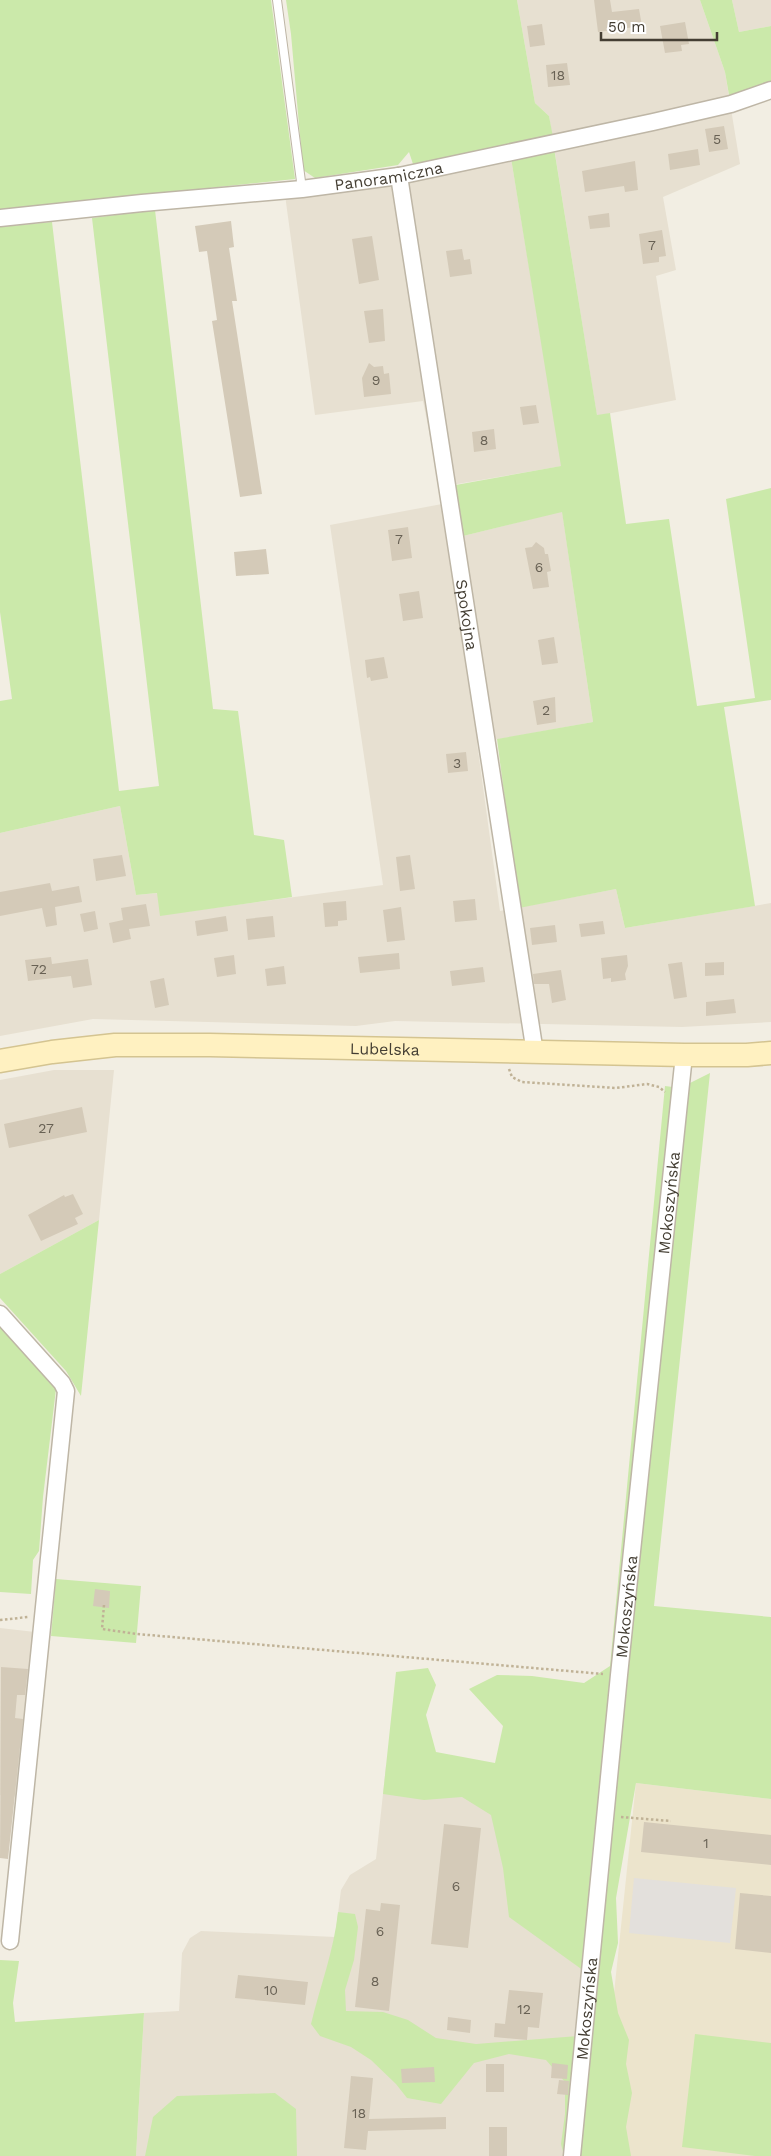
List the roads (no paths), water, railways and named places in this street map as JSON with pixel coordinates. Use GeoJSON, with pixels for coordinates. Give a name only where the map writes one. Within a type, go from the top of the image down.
{"type":"FeatureCollection","features":[{"type":"Feature","properties":{"kind":"main road","name":"Lubelska"},"geometry":{"type":"LineString","coordinates":[[0,1061],[52,1052],[115,1045],[210,1045],[684,1056],[771,1053]]}},
{"type":"Feature","properties":{"kind":"street","name":"Panoramiczna"},"geometry":{"type":"LineString","coordinates":[[0,218],[302,189],[399,176],[731,104],[771,90]]}},
{"type":"Feature","properties":{"kind":"street","name":"Spokojna"},"geometry":{"type":"LineString","coordinates":[[399,176],[535,1053]]}},
{"type":"Feature","properties":{"kind":"street","name":"Mokoszyńska"},"geometry":{"type":"LineString","coordinates":[[572,2156],[619,1675],[684,1056]]}},
{"type":"Feature","properties":{"kind":"street"},"geometry":{"type":"LineString","coordinates":[[0,1314],[62,1383],[66,1391],[10,1941]]}},
{"type":"Feature","properties":{"kind":"lane"},"geometry":{"type":"LineString","coordinates":[[277,0],[302,189]]}}]}
